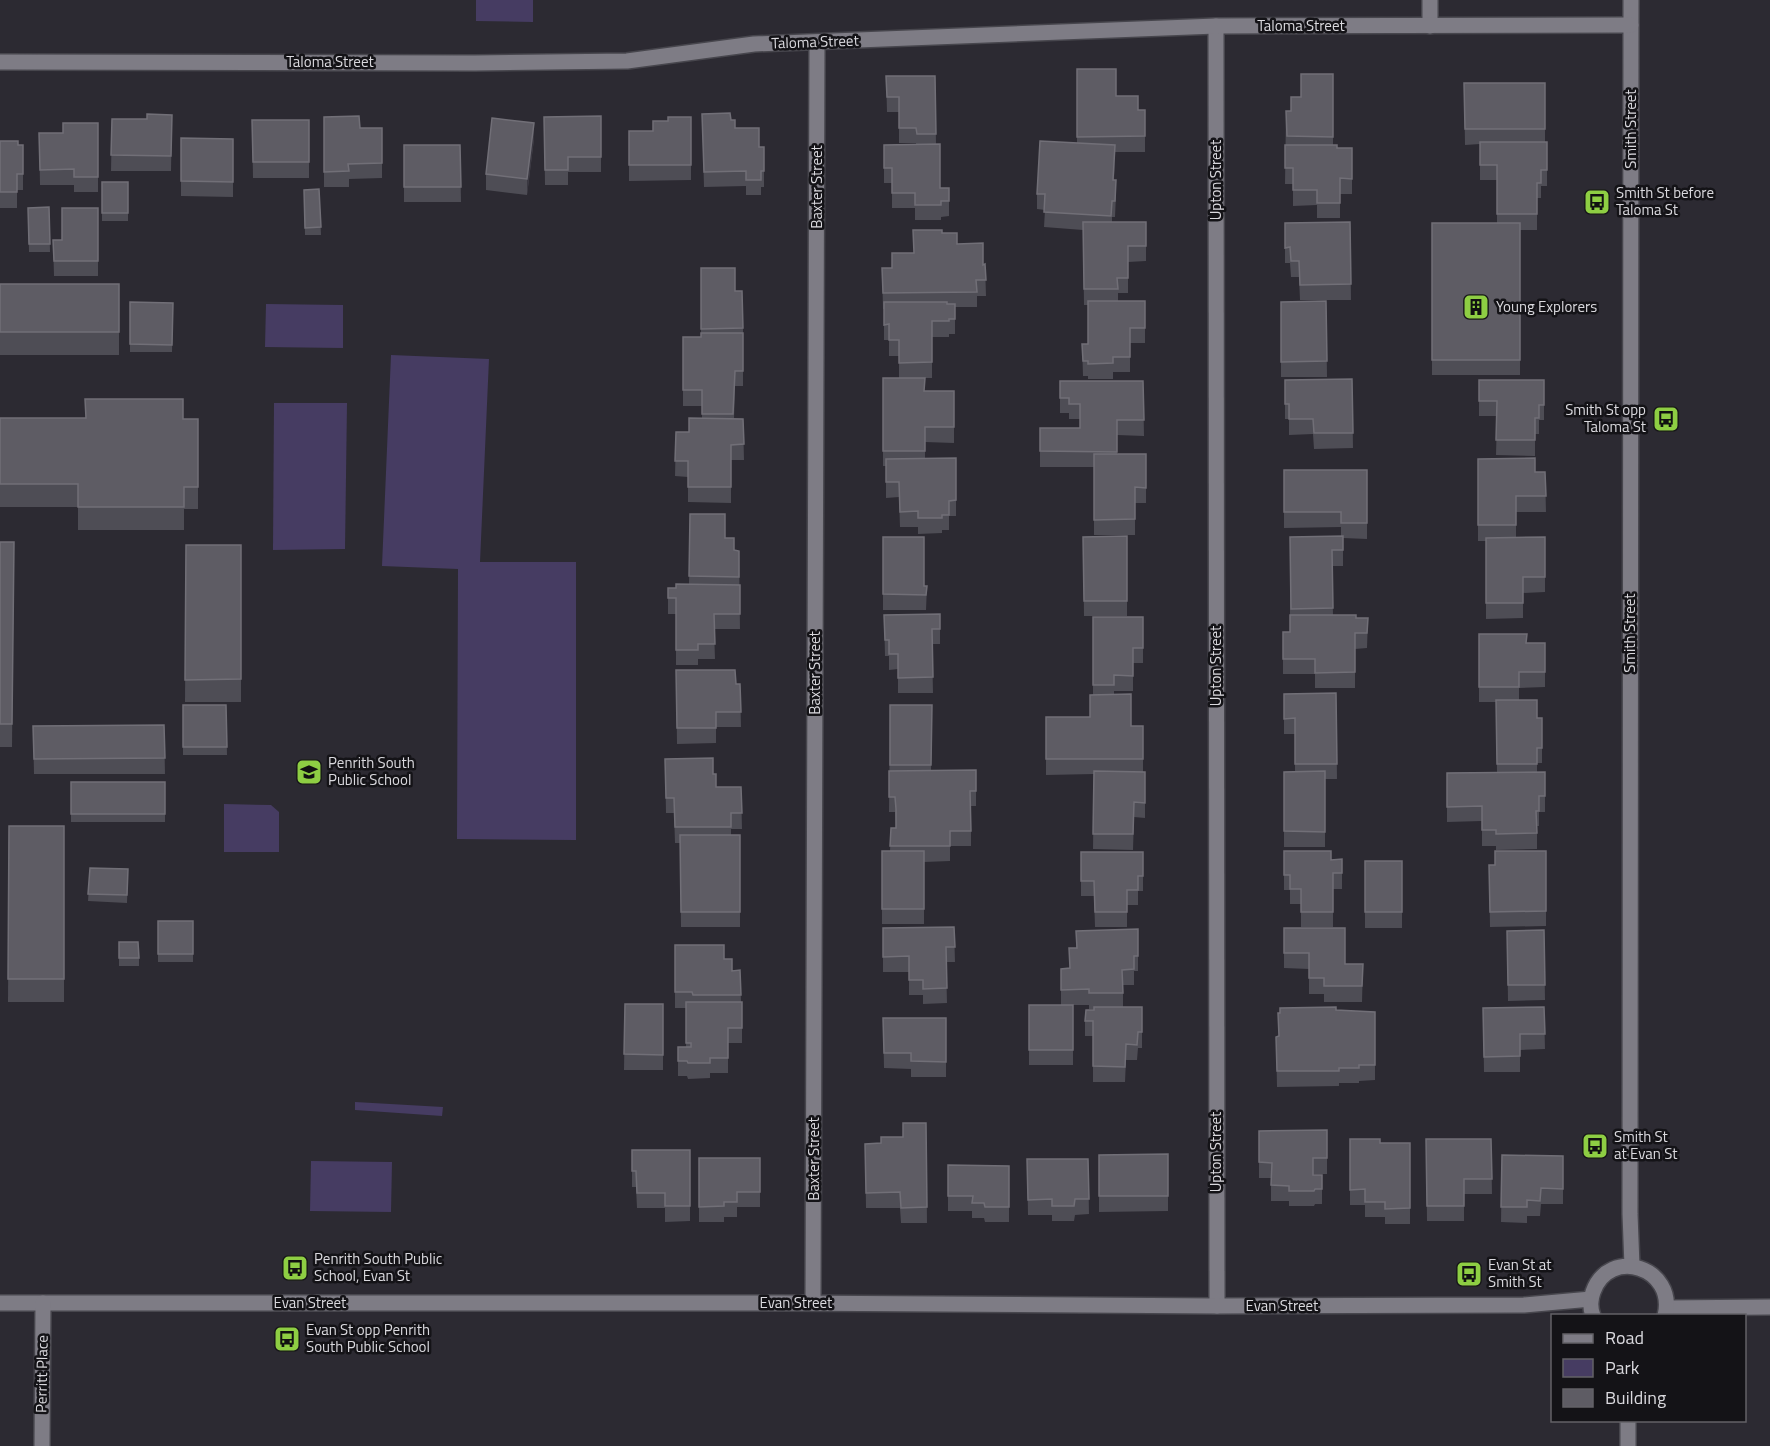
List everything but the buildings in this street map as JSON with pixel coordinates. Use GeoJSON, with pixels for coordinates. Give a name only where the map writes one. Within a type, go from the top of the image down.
{"type":"FeatureCollection","features":[{"type":"Feature","properties":{"kind":"street"},"geometry":{"type":"LineString","coordinates":[[1430,0],[1430,26]]}},
{"type":"Feature","properties":{"kind":"street","name":"Smith Street"},"geometry":{"type":"LineString","coordinates":[[1631,0],[1630,1214],[1632,1266]]}},
{"type":"Feature","properties":{"kind":"street","name":"Taloma Street"},"geometry":{"type":"LineString","coordinates":[[0,62],[627,61],[754,44],[1216,26],[1631,25]]}},
{"type":"Feature","properties":{"kind":"street","name":"Upton Street"},"geometry":{"type":"LineString","coordinates":[[1216,26],[1217,1306]]}},
{"type":"Feature","properties":{"kind":"street","name":"Baxter Street"},"geometry":{"type":"LineString","coordinates":[[813,1303],[817,43]]}},
{"type":"Feature","properties":{"kind":"street"},"geometry":{"type":"LineString","coordinates":[[1593,1314],[1591,1299],[1600,1278],[1620,1267],[1632,1266],[1644,1269],[1662,1285],[1666,1296],[1666,1312],[1770,1307]]}},
{"type":"Feature","properties":{"kind":"street","name":"Evan Street"},"geometry":{"type":"LineString","coordinates":[[0,1303],[813,1303],[1217,1306],[1524,1305],[1591,1299]]}},
{"type":"Feature","properties":{"kind":"street","name":"Perritt Place"},"geometry":{"type":"LineString","coordinates":[[42,1446],[43,1303]]}},
{"type":"Feature","properties":{"kind":"street"},"geometry":{"type":"LineString","coordinates":[[1628,1422],[1628,1446]]}},
{"type":"Feature","properties":{"kind":"green space"},"geometry":{"type":"Polygon","coordinates":[[[476,0],[533,0],[533,22],[476,21],[476,0]]]}},
{"type":"Feature","properties":{"kind":"green space"},"geometry":{"type":"Polygon","coordinates":[[[266,304],[343,305],[343,348],[265,347],[266,304]]]}},
{"type":"Feature","properties":{"kind":"green space"},"geometry":{"type":"Polygon","coordinates":[[[391,355],[489,359],[480,562],[576,562],[576,840],[457,839],[458,569],[382,566],[391,355]]]}},
{"type":"Feature","properties":{"kind":"green space"},"geometry":{"type":"Polygon","coordinates":[[[274,403],[347,403],[345,549],[273,550],[274,403]]]}},
{"type":"Feature","properties":{"kind":"green space"},"geometry":{"type":"Polygon","coordinates":[[[224,804],[271,805],[279,812],[279,852],[224,852],[224,804]]]}},
{"type":"Feature","properties":{"kind":"green space"},"geometry":{"type":"Polygon","coordinates":[[[355,1102],[443,1107],[442,1116],[355,1110],[355,1102]]]}},
{"type":"Feature","properties":{"kind":"green space"},"geometry":{"type":"Polygon","coordinates":[[[311,1161],[392,1162],[391,1212],[310,1211],[311,1161]]]}},
{"type":"Feature","properties":{"kind":"place","name":"Smith St before Taloma St"},"geometry":{"type":"Point","coordinates":[1597,202]}},
{"type":"Feature","properties":{"kind":"place","name":"Young Explorers"},"geometry":{"type":"Point","coordinates":[1476,307]}},
{"type":"Feature","properties":{"kind":"place","name":"Smith St opp Taloma St"},"geometry":{"type":"Point","coordinates":[1666,419]}},
{"type":"Feature","properties":{"kind":"place","name":"Penrith South Public School"},"geometry":{"type":"Point","coordinates":[309,772]}},
{"type":"Feature","properties":{"kind":"place","name":"Smith St at Evan St"},"geometry":{"type":"Point","coordinates":[1595,1146]}},
{"type":"Feature","properties":{"kind":"place","name":"Penrith South Public School, Evan St"},"geometry":{"type":"Point","coordinates":[295,1268]}},
{"type":"Feature","properties":{"kind":"place","name":"Evan St at Smith St"},"geometry":{"type":"Point","coordinates":[1469,1274]}},
{"type":"Feature","properties":{"kind":"place","name":"Evan St opp Penrith South Public School"},"geometry":{"type":"Point","coordinates":[287,1339]}}]}
